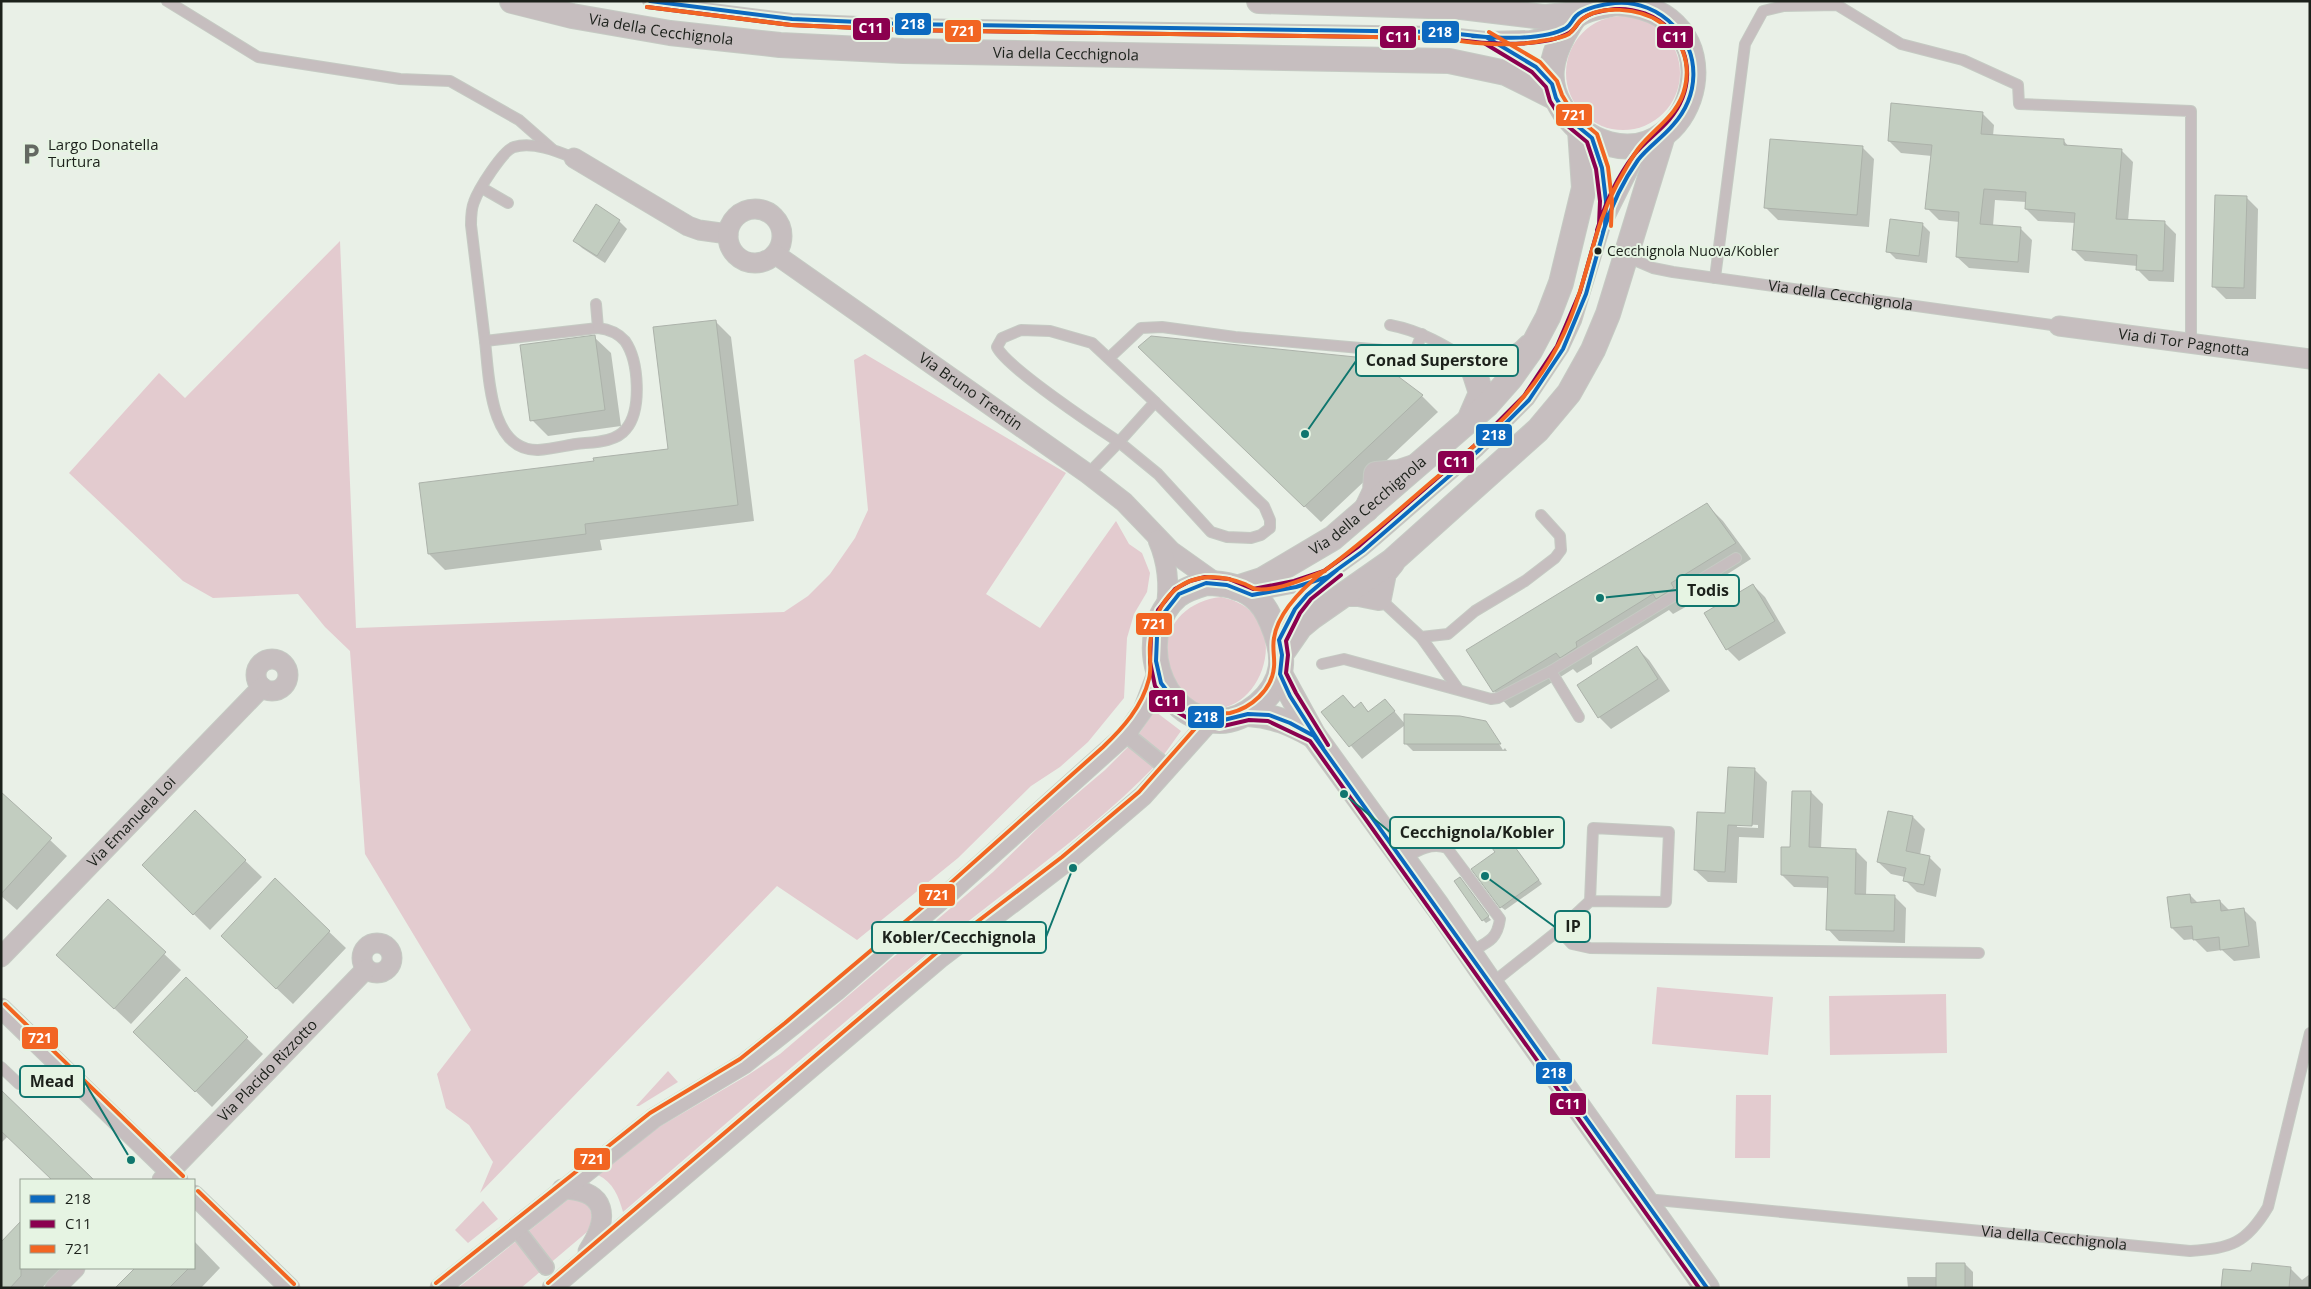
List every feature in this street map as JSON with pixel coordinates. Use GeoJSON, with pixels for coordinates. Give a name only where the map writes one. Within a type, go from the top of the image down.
{"type":"FeatureCollection","features":[{"type":"Feature","properties":{"kind":"street","name":"Via della Cecchignola"},"geometry":{"type":"LineString","coordinates":[[512,1],[572,16],[670,33],[780,45],[903,52],[1449,61],[1506,73],[1554,91]]}},
{"type":"Feature","properties":{"kind":"street"},"geometry":{"type":"LineString","coordinates":[[1259,1],[1462,7],[1573,21],[1616,3],[1637,4],[1655,11],[1670,21],[1691,50],[1694,70],[1692,90],[1675,123],[1657,139],[1631,147],[1613,145],[1586,134],[1569,119],[1554,91],[1551,64],[1556,49],[1573,21]]}},
{"type":"Feature","properties":{"kind":"street","name":"Via della Cecchignola"},"geometry":{"type":"LineString","coordinates":[[1235,589],[1262,580],[1334,538],[1366,510],[1374,491],[1376,474],[1399,472],[1418,465],[1487,404],[1510,379],[1540,333],[1561,283],[1584,188],[1586,134]]}},
{"type":"Feature","properties":{"kind":"street"},"geometry":{"type":"LineString","coordinates":[[1248,714],[1268,696],[1280,656],[1300,627],[1392,561],[1538,430],[1569,393],[1584,369],[1602,331],[1657,139]]}},
{"type":"Feature","properties":{"kind":"street"},"geometry":{"type":"LineString","coordinates":[[574,158],[680,222],[699,230],[728,234]]}},
{"type":"Feature","properties":{"kind":"street"},"geometry":{"type":"LineString","coordinates":[[760,209],[770,214],[778,222],[782,232],[780,244],[775,254],[766,260],[755,263],[744,261],[735,254],[729,245],[728,234],[731,223],[738,214],[748,210],[760,209]]}},
{"type":"Feature","properties":{"kind":"street","name":"Via Bruno Trentin"},"geometry":{"type":"LineString","coordinates":[[775,254],[1088,474],[1134,511],[1157,538],[1186,562],[1235,589]]}},
{"type":"Feature","properties":{"kind":"street","name":"Via di Tor Pagnotta"},"geometry":{"type":"LineString","coordinates":[[2059,326],[2310,359]]}},
{"type":"Feature","properties":{"kind":"street"},"geometry":{"type":"LineString","coordinates":[[1467,422],[1477,405],[1480,393],[1471,362],[1492,365],[1517,356],[1525,352],[1540,333]]}},
{"type":"Feature","properties":{"kind":"street","name":"Via Bruno Trentin"},"geometry":{"type":"LineString","coordinates":[[1157,538],[1167,566],[1169,582],[1166,609]]}},
{"type":"Feature","properties":{"kind":"street"},"geometry":{"type":"LineString","coordinates":[[1346,594],[1359,594],[1379,598],[1384,573],[1392,561]]}},
{"type":"Feature","properties":{"kind":"street"},"geometry":{"type":"LineString","coordinates":[[1314,736],[1290,723],[1269,715],[1248,714],[1227,720],[1211,720],[1190,714],[1169,696],[1158,671],[1157,637],[1166,609],[1179,594],[1192,587],[1206,583],[1235,589],[1267,611],[1280,656],[1314,736],[1470,952],[1707,1288]]}},
{"type":"Feature","properties":{"kind":"street"},"geometry":{"type":"LineString","coordinates":[[440,1288],[562,1189],[654,1118],[744,1064],[836,991],[949,893],[1126,734],[1143,710],[1158,671]]}},
{"type":"Feature","properties":{"kind":"street","name":"Via Emanuela Loi"},"geometry":{"type":"LineString","coordinates":[[1,957],[262,687]]}},
{"type":"Feature","properties":{"kind":"street"},"geometry":{"type":"LineString","coordinates":[[555,1285],[939,959],[1066,862],[1143,796],[1211,720]]}},
{"type":"Feature","properties":{"kind":"street"},"geometry":{"type":"LineString","coordinates":[[1133,740],[1160,762]]}},
{"type":"Feature","properties":{"kind":"street","name":"Via Placido Rizzotto"},"geometry":{"type":"LineString","coordinates":[[170,1177],[366,969]]}},
{"type":"Feature","properties":{"kind":"street"},"geometry":{"type":"LineString","coordinates":[[1,1008],[170,1177]]}},
{"type":"Feature","properties":{"kind":"street"},"geometry":{"type":"LineString","coordinates":[[555,1285],[587,1252],[599,1235],[603,1218],[600,1207],[592,1197],[578,1189],[562,1189]]}},
{"type":"Feature","properties":{"kind":"street"},"geometry":{"type":"LineString","coordinates":[[195,1196],[290,1288]]}},
{"type":"Feature","properties":{"kind":"street"},"geometry":{"type":"LineString","coordinates":[[522,1236],[546,1267]]}},
{"type":"Feature","properties":{"kind":"street"},"geometry":{"type":"LineString","coordinates":[[55,1288],[74,1269]]}},
{"type":"Feature","properties":{"kind":"lane"},"geometry":{"type":"LineString","coordinates":[[167,1],[258,57],[400,79],[450,81],[520,120],[552,149]]}},
{"type":"Feature","properties":{"kind":"lane","name":"Via della Cecchignola"},"geometry":{"type":"LineString","coordinates":[[648,1],[792,19],[894,24],[1430,32],[1486,38],[1530,36],[1573,21]]}},
{"type":"Feature","properties":{"kind":"lane"},"geometry":{"type":"LineString","coordinates":[[1715,278],[1744,44],[1763,11],[1784,6],[1837,6],[1901,44],[1963,60],[2018,85],[2019,104],[2191,112],[2191,342]]}},
{"type":"Feature","properties":{"kind":"lane","name":"Via della Cecchignola"},"geometry":{"type":"LineString","coordinates":[[1486,38],[1536,67],[1554,91]]}},
{"type":"Feature","properties":{"kind":"lane","name":"Via della Cecchignola"},"geometry":{"type":"LineString","coordinates":[[1280,656],[1296,609],[1327,577],[1363,551],[1478,450],[1530,400],[1562,349],[1576,321],[1586,294],[1604,226],[1606,201],[1602,168],[1586,134]]}},
{"type":"Feature","properties":{"kind":"lane","name":"Via della Cecchignola"},"geometry":{"type":"LineString","coordinates":[[1604,226],[1636,162],[1657,139]]}},
{"type":"Feature","properties":{"kind":"lane"},"geometry":{"type":"LineString","coordinates":[[485,341],[598,328],[618,335],[630,352],[636,376],[637,390],[634,410],[629,424],[624,431],[611,439],[539,450],[521,446],[508,437],[502,430],[494,403],[485,341],[470,225],[472,209],[482,188],[510,149],[520,146],[552,149],[574,158]]}},
{"type":"Feature","properties":{"kind":"lane"},"geometry":{"type":"LineString","coordinates":[[482,188],[508,203]]}},
{"type":"Feature","properties":{"kind":"lane","name":"Via della Cecchignola"},"geometry":{"type":"LineString","coordinates":[[1625,256],[1653,268],[2059,326]]}},
{"type":"Feature","properties":{"kind":"lane"},"geometry":{"type":"LineString","coordinates":[[596,304],[598,328]]}},
{"type":"Feature","properties":{"kind":"lane"},"geometry":{"type":"LineString","coordinates":[[1390,325],[1422,334],[1449,347],[1471,362]]}},
{"type":"Feature","properties":{"kind":"lane"},"geometry":{"type":"LineString","coordinates":[[1109,358],[1141,328],[1162,327],[1234,337],[1383,350],[1404,355],[1414,354],[1422,334]]}},
{"type":"Feature","properties":{"kind":"lane"},"geometry":{"type":"LineString","coordinates":[[1021,330],[1050,331],[1092,343],[1155,402],[1264,506],[1270,520],[1270,528],[1261,535],[1252,538],[1227,537],[1210,532],[1158,474],[1119,442],[1041,387],[1001,355],[997,347],[1002,338],[1021,330]]}},
{"type":"Feature","properties":{"kind":"lane"},"geometry":{"type":"LineString","coordinates":[[1088,474],[1155,402]]}},
{"type":"Feature","properties":{"kind":"lane"},"geometry":{"type":"LineString","coordinates":[[1421,638],[1448,634],[1475,611],[1525,581],[1555,558],[1561,550],[1560,536],[1541,514]]}},
{"type":"Feature","properties":{"kind":"lane"},"geometry":{"type":"LineString","coordinates":[[1322,664],[1344,659],[1491,698],[1498,698],[1551,671],[1736,558]]}},
{"type":"Feature","properties":{"kind":"lane","name":"Via della Cecchignola"},"geometry":{"type":"LineString","coordinates":[[1235,589],[1296,587],[1327,577]]}},
{"type":"Feature","properties":{"kind":"lane"},"geometry":{"type":"LineString","coordinates":[[1379,598],[1421,638],[1458,689]]}},
{"type":"Feature","properties":{"kind":"lane"},"geometry":{"type":"LineString","coordinates":[[1551,671],[1579,717]]}},
{"type":"Feature","properties":{"kind":"lane"},"geometry":{"type":"LineString","coordinates":[[1491,984],[1559,930],[1590,901],[1666,902],[1668,832],[1592,828],[1590,901]]}},
{"type":"Feature","properties":{"kind":"lane"},"geometry":{"type":"LineString","coordinates":[[1403,859],[1421,849],[1437,844],[1447,848],[1500,919],[1499,930],[1493,939],[1470,952]]}},
{"type":"Feature","properties":{"kind":"lane"},"geometry":{"type":"LineString","coordinates":[[1559,930],[1572,944],[1590,948],[1979,953]]}},
{"type":"Feature","properties":{"kind":"lane","name":"Via della Cecchignola"},"geometry":{"type":"LineString","coordinates":[[1644,1199],[2190,1251],[2215,1249],[2237,1242],[2256,1227],[2268,1207],[2310,1033]]}},
{"type":"Feature","properties":{"kind":"lane"},"geometry":{"type":"LineString","coordinates":[[1,1067],[19,1084]]}},
{"type":"Feature","properties":{"kind":"shaded area"},"geometry":{"type":"Polygon","coordinates":[[[1623,16],[1645,21],[1663,33],[1675,51],[1680,73],[1675,95],[1663,113],[1645,125],[1623,130],[1601,125],[1583,113],[1571,95],[1566,73],[1571,51],[1583,33],[1601,21],[1623,16]]]}},
{"type":"Feature","properties":{"kind":"shaded area"},"geometry":{"type":"Polygon","coordinates":[[[340,241],[356,628],[784,612],[808,596],[830,574],[855,538],[868,510],[854,360],[865,354],[1066,473],[986,594],[1040,628],[1116,521],[1129,544],[1142,553],[1150,573],[1147,592],[1134,614],[1127,638],[1124,698],[1088,742],[1060,767],[1031,786],[958,858],[857,940],[777,886],[480,1193],[493,1162],[469,1125],[446,1108],[437,1074],[471,1030],[365,854],[350,651],[325,627],[298,594],[213,598],[183,581],[69,473],[159,373],[185,398],[340,241]]]}},
{"type":"Feature","properties":{"kind":"shaded area"},"geometry":{"type":"Polygon","coordinates":[[[1221,597],[1247,608],[1261,626],[1266,647],[1262,669],[1252,689],[1236,703],[1216,708],[1194,702],[1181,691],[1170,671],[1167,652],[1168,639],[1178,619],[1196,604],[1221,597]]]}},
{"type":"Feature","properties":{"kind":"shaded area"},"geometry":{"type":"Polygon","coordinates":[[[1156,712],[1181,731],[1163,756],[1137,737],[1152,714],[1156,712]]]}},
{"type":"Feature","properties":{"kind":"shaded area"},"geometry":{"type":"Polygon","coordinates":[[[1131,744],[1156,765],[1130,791],[1047,861],[960,927],[893,982],[623,1212],[615,1190],[598,1175],[659,1127],[780,1054],[993,872],[1046,820],[1105,770],[1131,744]]]}},
{"type":"Feature","properties":{"kind":"shaded area"},"geometry":{"type":"Polygon","coordinates":[[[1657,987],[1773,997],[1768,1055],[1652,1044],[1657,987]]]}},
{"type":"Feature","properties":{"kind":"shaded area"},"geometry":{"type":"Polygon","coordinates":[[[1946,994],[1947,1053],[1830,1055],[1829,996],[1946,994]]]}},
{"type":"Feature","properties":{"kind":"shaded area"},"geometry":{"type":"Polygon","coordinates":[[[668,1071],[678,1082],[636,1106],[668,1071]]]}},
{"type":"Feature","properties":{"kind":"shaded area"},"geometry":{"type":"Polygon","coordinates":[[[1736,1095],[1771,1095],[1770,1158],[1735,1158],[1736,1095]]]}},
{"type":"Feature","properties":{"kind":"shaded area"},"geometry":{"type":"Polygon","coordinates":[[[570,1198],[579,1199],[588,1204],[592,1218],[587,1232],[521,1288],[458,1288],[570,1198]]]}},
{"type":"Feature","properties":{"kind":"shaded area"},"geometry":{"type":"Polygon","coordinates":[[[483,1201],[498,1219],[468,1243],[455,1230],[483,1201]]]}},
{"type":"Feature","properties":{"kind":"building"},"geometry":{"type":"Polygon","coordinates":[[[1891,103],[1983,112],[1981,134],[2064,139],[2064,145],[2122,149],[2116,219],[2165,221],[2163,271],[2136,270],[2137,255],[2072,250],[2075,213],[2025,209],[2026,192],[1984,189],[1980,224],[2021,227],[2018,262],[1956,257],[1959,212],[1925,209],[1932,145],[1888,141],[1891,103]]]}},
{"type":"Feature","properties":{"kind":"building"},"geometry":{"type":"Polygon","coordinates":[[[1770,139],[1863,146],[1857,215],[1764,208],[1770,139]]]}},
{"type":"Feature","properties":{"kind":"building"},"geometry":{"type":"Polygon","coordinates":[[[2215,195],[2247,196],[2244,288],[2212,287],[2215,195]]]}},
{"type":"Feature","properties":{"kind":"building"},"geometry":{"type":"Polygon","coordinates":[[[596,204],[620,220],[597,256],[573,241],[596,204]]]}},
{"type":"Feature","properties":{"kind":"building"},"geometry":{"type":"Polygon","coordinates":[[[1890,219],[1923,223],[1919,256],[1886,252],[1890,219]]]}},
{"type":"Feature","properties":{"kind":"building"},"geometry":{"type":"Polygon","coordinates":[[[716,320],[738,505],[585,524],[586,534],[428,554],[419,483],[594,461],[593,458],[668,449],[653,327],[716,320]]]}},
{"type":"Feature","properties":{"kind":"building"},"geometry":{"type":"Polygon","coordinates":[[[595,335],[605,410],[530,421],[520,345],[595,335]]]}},
{"type":"Feature","properties":{"kind":"building"},"geometry":{"type":"Polygon","coordinates":[[[1151,336],[1375,359],[1423,395],[1304,507],[1138,347],[1151,336]]]}},
{"type":"Feature","properties":{"kind":"building"},"geometry":{"type":"Polygon","coordinates":[[[1707,503],[1736,543],[1671,583],[1674,588],[1656,599],[1653,594],[1576,642],[1577,647],[1560,658],[1556,653],[1493,692],[1466,650],[1707,503]]]}},
{"type":"Feature","properties":{"kind":"building"},"geometry":{"type":"Polygon","coordinates":[[[1753,584],[1775,621],[1726,650],[1704,613],[1753,584]]]}},
{"type":"Feature","properties":{"kind":"building"},"geometry":{"type":"Polygon","coordinates":[[[1637,646],[1658,679],[1598,718],[1577,685],[1637,646]]]}},
{"type":"Feature","properties":{"kind":"building"},"geometry":{"type":"Polygon","coordinates":[[[1343,695],[1354,708],[1361,702],[1368,712],[1385,699],[1395,711],[1349,747],[1321,712],[1343,695]]]}},
{"type":"Feature","properties":{"kind":"building"},"geometry":{"type":"Polygon","coordinates":[[[1404,714],[1460,716],[1486,721],[1501,744],[1404,744],[1404,714]]]}},
{"type":"Feature","properties":{"kind":"building"},"geometry":{"type":"Polygon","coordinates":[[[1728,767],[1755,768],[1752,826],[1728,825],[1725,872],[1694,870],[1697,812],[1725,813],[1728,767]]]}},
{"type":"Feature","properties":{"kind":"building"},"geometry":{"type":"Polygon","coordinates":[[[1792,791],[1811,791],[1809,847],[1856,849],[1855,894],[1895,895],[1894,931],[1826,930],[1828,877],[1781,875],[1781,847],[1790,847],[1792,791]]]}},
{"type":"Feature","properties":{"kind":"building"},"geometry":{"type":"Polygon","coordinates":[[[1,792],[52,838],[1,894],[1,792]]]}},
{"type":"Feature","properties":{"kind":"building"},"geometry":{"type":"Polygon","coordinates":[[[195,810],[246,860],[193,915],[142,865],[195,810]]]}},
{"type":"Feature","properties":{"kind":"building"},"geometry":{"type":"Polygon","coordinates":[[[1888,811],[1913,816],[1906,851],[1930,856],[1924,885],[1903,881],[1906,868],[1877,862],[1888,811]]]}},
{"type":"Feature","properties":{"kind":"building"},"geometry":{"type":"Polygon","coordinates":[[[1496,821],[1539,880],[1500,908],[1471,869],[1495,852],[1480,832],[1496,821]]]}},
{"type":"Feature","properties":{"kind":"building"},"geometry":{"type":"Polygon","coordinates":[[[1460,877],[1489,916],[1482,921],[1454,881],[1460,877]]]}},
{"type":"Feature","properties":{"kind":"building"},"geometry":{"type":"Polygon","coordinates":[[[275,878],[330,931],[276,989],[221,936],[275,878]]]}},
{"type":"Feature","properties":{"kind":"building"},"geometry":{"type":"Polygon","coordinates":[[[2190,894],[2191,903],[2220,900],[2221,911],[2244,908],[2249,946],[2220,950],[2219,937],[2193,940],[2192,926],[2171,928],[2167,897],[2190,894]]]}},
{"type":"Feature","properties":{"kind":"building"},"geometry":{"type":"Polygon","coordinates":[[[108,899],[166,952],[114,1009],[56,955],[108,899]]]}},
{"type":"Feature","properties":{"kind":"building"},"geometry":{"type":"Polygon","coordinates":[[[186,977],[248,1037],[195,1092],[133,1032],[186,977]]]}},
{"type":"Feature","properties":{"kind":"building"},"geometry":{"type":"Polygon","coordinates":[[[1,1090],[93,1179],[51,1179],[1,1131],[1,1090]]]}},
{"type":"Feature","properties":{"kind":"building"},"geometry":{"type":"Polygon","coordinates":[[[20,1222],[21,1276],[10,1288],[1,1288],[1,1242],[20,1222]]]}},
{"type":"Feature","properties":{"kind":"building"},"geometry":{"type":"Polygon","coordinates":[[[1936,1263],[1965,1263],[1965,1288],[1936,1288],[1936,1263]]]}},
{"type":"Feature","properties":{"kind":"building"},"geometry":{"type":"Polygon","coordinates":[[[2252,1263],[2291,1267],[2289,1288],[2221,1288],[2223,1269],[2251,1271],[2252,1263]]]}},
{"type":"Feature","properties":{"kind":"building"},"geometry":{"type":"Polygon","coordinates":[[[134,1269],[188,1269],[169,1288],[115,1288],[134,1269]]]}},
{"type":"Feature","properties":{"kind":"transit line","name":"218"},"geometry":{"type":"LineString","coordinates":[[650,1],[792,19],[904,24],[1440,32],[1486,37],[1536,67],[1552,84],[1556,98],[1569,119],[1592,138],[1602,168],[1606,201],[1605,226],[1586,294],[1563,349],[1529,400],[1478,451],[1363,551],[1327,577],[1296,587],[1252,595],[1227,585],[1206,583],[1179,594],[1164,613],[1157,637],[1156,661],[1161,683],[1178,705],[1191,713],[1220,721],[1248,714],[1269,715],[1290,723],[1314,736],[1707,1288]]}},
{"type":"Feature","properties":{"kind":"transit line","name":"218"},"geometry":{"type":"LineString","coordinates":[[1472,36],[1520,38],[1545,35],[1566,28],[1576,16],[1589,9],[1605,4],[1623,3],[1639,5],[1655,11],[1668,20],[1683,37],[1692,62],[1692,89],[1688,101],[1682,114],[1673,125],[1638,160],[1618,194],[1603,232]]}},
{"type":"Feature","properties":{"kind":"transit line","name":"C11"},"geometry":{"type":"LineString","coordinates":[[647,7],[791,25],[904,30],[1440,38],[1484,43],[1532,72],[1546,87],[1550,101],[1564,123],[1587,142],[1596,169],[1600,201],[1599,225],[1580,292],[1557,346],[1524,396],[1474,446],[1359,546],[1324,571],[1294,581],[1253,589],[1229,579],[1205,577],[1190,581],[1175,589],[1158,610],[1151,636],[1150,662],[1155,686],[1174,710],[1189,719],[1219,727],[1249,720],[1268,721],[1310,741],[1699,1288]]}},
{"type":"Feature","properties":{"kind":"transit line","name":"721"},"geometry":{"type":"LineString","coordinates":[[548,1283],[935,954],[1062,857],[1139,792],[1207,715],[1238,711],[1259,697],[1265,690],[1272,675],[1274,663],[1273,642],[1276,628],[1286,610],[1300,592],[1491,431],[1525,395],[1543,371],[1558,346],[1570,319],[1610,198],[1638,149],[1677,106],[1682,97],[1687,78],[1683,51],[1674,35],[1652,17],[1620,10],[1609,10],[1588,15],[1569,34],[1561,37],[1524,43],[1500,44],[1440,38],[904,30],[791,25],[647,7]]}},
{"type":"Feature","properties":{"kind":"transit line","name":"C11"},"geometry":{"type":"LineString","coordinates":[[1471,42],[1521,44],[1547,41],[1569,33],[1582,19],[1589,15],[1615,9],[1638,11],[1652,16],[1670,30],[1678,41],[1686,63],[1687,75],[1686,87],[1682,98],[1669,120],[1638,150],[1622,172],[1612,191],[1597,230]]}},
{"type":"Feature","properties":{"kind":"transit line","name":"721"},"geometry":{"type":"LineString","coordinates":[[1489,32],[1540,62],[1557,81],[1562,95],[1574,115],[1597,134],[1608,167],[1612,201],[1611,226]]}},
{"type":"Feature","properties":{"kind":"transit line","name":"218"},"geometry":{"type":"LineString","coordinates":[[1323,748],[1290,696],[1280,674],[1282,655],[1279,640],[1295,609],[1307,595],[1337,570]]}},
{"type":"Feature","properties":{"kind":"transit line","name":"721"},"geometry":{"type":"LineString","coordinates":[[436,1283],[650,1113],[740,1059],[785,1023],[945,888],[1103,747],[1124,725],[1142,699],[1150,675],[1151,635],[1157,615],[1168,597],[1175,590],[1183,584],[1206,577],[1233,580],[1255,589],[1272,588],[1291,584],[1325,571]]}},
{"type":"Feature","properties":{"kind":"transit line","name":"C11"},"geometry":{"type":"LineString","coordinates":[[1328,745],[1286,673],[1288,655],[1286,641],[1300,613],[1311,599],[1341,575]]}},
{"type":"Feature","properties":{"kind":"transit line","name":"721"},"geometry":{"type":"LineString","coordinates":[[5,1004],[183,1176]]}},
{"type":"Feature","properties":{"kind":"transit line","name":"721"},"geometry":{"type":"LineString","coordinates":[[198,1191],[294,1284]]}},
{"type":"Feature","properties":{"kind":"place","name":"Largo Donatella Turtura"},"geometry":{"type":"Point","coordinates":[31,154]}},
{"type":"Feature","properties":{"kind":"place","name":"Cecchignola Nuova/Kobler"},"geometry":{"type":"Point","coordinates":[1598,251]}},
{"type":"Feature","properties":{"kind":"place","name":"Conad Superstore"},"geometry":{"type":"Point","coordinates":[1305,434]}},
{"type":"Feature","properties":{"kind":"place","name":"Todis"},"geometry":{"type":"Point","coordinates":[1600,598]}},
{"type":"Feature","properties":{"kind":"place","name":"Cecchignola/Kobler"},"geometry":{"type":"Point","coordinates":[1344,794]}},
{"type":"Feature","properties":{"kind":"place","name":"Kobler/Cecchignola"},"geometry":{"type":"Point","coordinates":[1073,868]}},
{"type":"Feature","properties":{"kind":"place","name":"IP"},"geometry":{"type":"Point","coordinates":[1485,876]}},
{"type":"Feature","properties":{"kind":"place","name":"Mead"},"geometry":{"type":"Point","coordinates":[131,1160]}}]}
